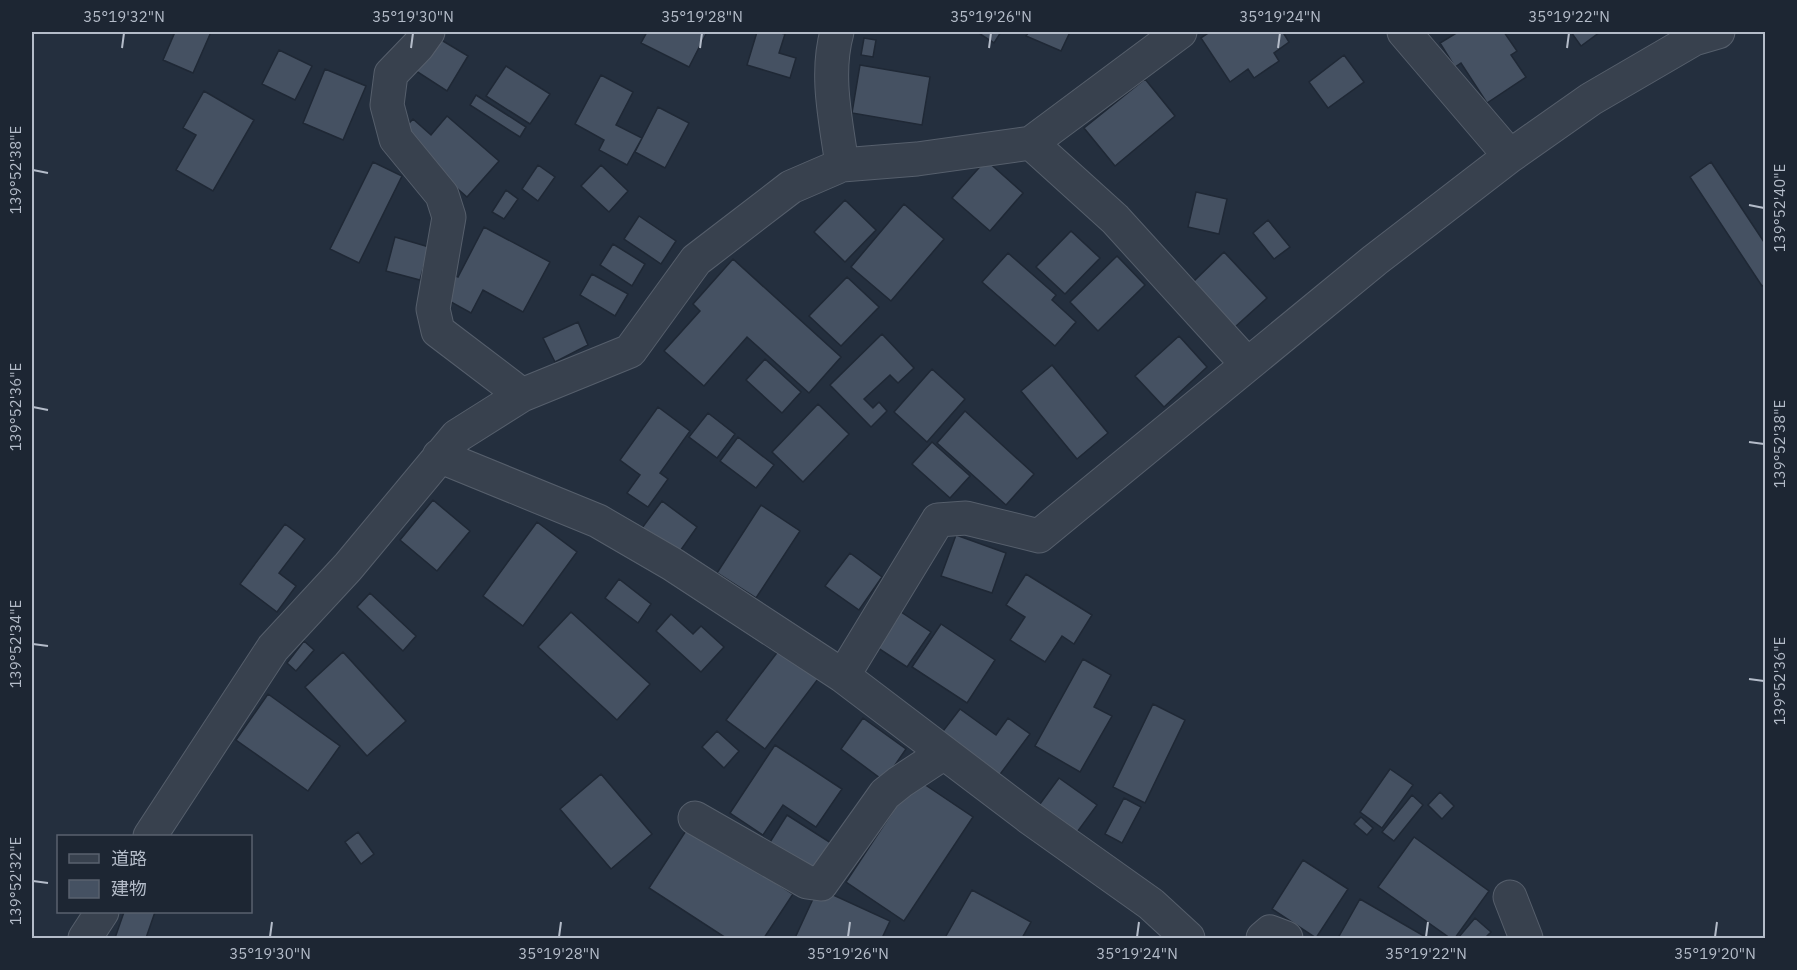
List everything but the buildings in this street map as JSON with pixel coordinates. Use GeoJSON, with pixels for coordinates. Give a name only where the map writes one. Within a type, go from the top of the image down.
{"type":"FeatureCollection","features":[{"type":"Feature","properties":{"kind":"street"},"geometry":{"type":"LineString","coordinates":[[428,32],[391,74],[387,105],[396,139],[442,195],[448,217],[433,309],[438,331],[522,394]]}},
{"type":"Feature","properties":{"kind":"street"},"geometry":{"type":"LineString","coordinates":[[834,32],[831,61],[832,97],[842,165]]}},
{"type":"Feature","properties":{"kind":"street"},"geometry":{"type":"LineString","coordinates":[[151,835],[273,648],[348,567],[458,436],[522,394],[630,351],[696,260],[791,187],[842,165],[917,159],[1031,143],[1180,32]]}},
{"type":"Feature","properties":{"kind":"street"},"geometry":{"type":"LineString","coordinates":[[1404,32],[1509,156]]}},
{"type":"Feature","properties":{"kind":"street"},"geometry":{"type":"LineString","coordinates":[[843,676],[938,520],[966,518],[1039,536],[1375,260],[1509,156],[1591,99],[1694,39],[1718,32]]}},
{"type":"Feature","properties":{"kind":"street"},"geometry":{"type":"LineString","coordinates":[[1031,143],[1114,219],[1247,364]]}},
{"type":"Feature","properties":{"kind":"street"},"geometry":{"type":"LineString","coordinates":[[439,456],[598,521],[672,564],[843,676],[1151,904],[1188,939]]}},
{"type":"Feature","properties":{"kind":"street"},"geometry":{"type":"LineString","coordinates":[[695,818],[807,882],[822,884],[885,794],[944,753]]}},
{"type":"Feature","properties":{"kind":"street"},"geometry":{"type":"LineString","coordinates":[[1510,897],[1526,939]]}},
{"type":"Feature","properties":{"kind":"street"},"geometry":{"type":"LineString","coordinates":[[85,939],[101,913]]}},
{"type":"Feature","properties":{"kind":"street"},"geometry":{"type":"LineString","coordinates":[[1263,939],[1270,932],[1286,939]]}}]}
